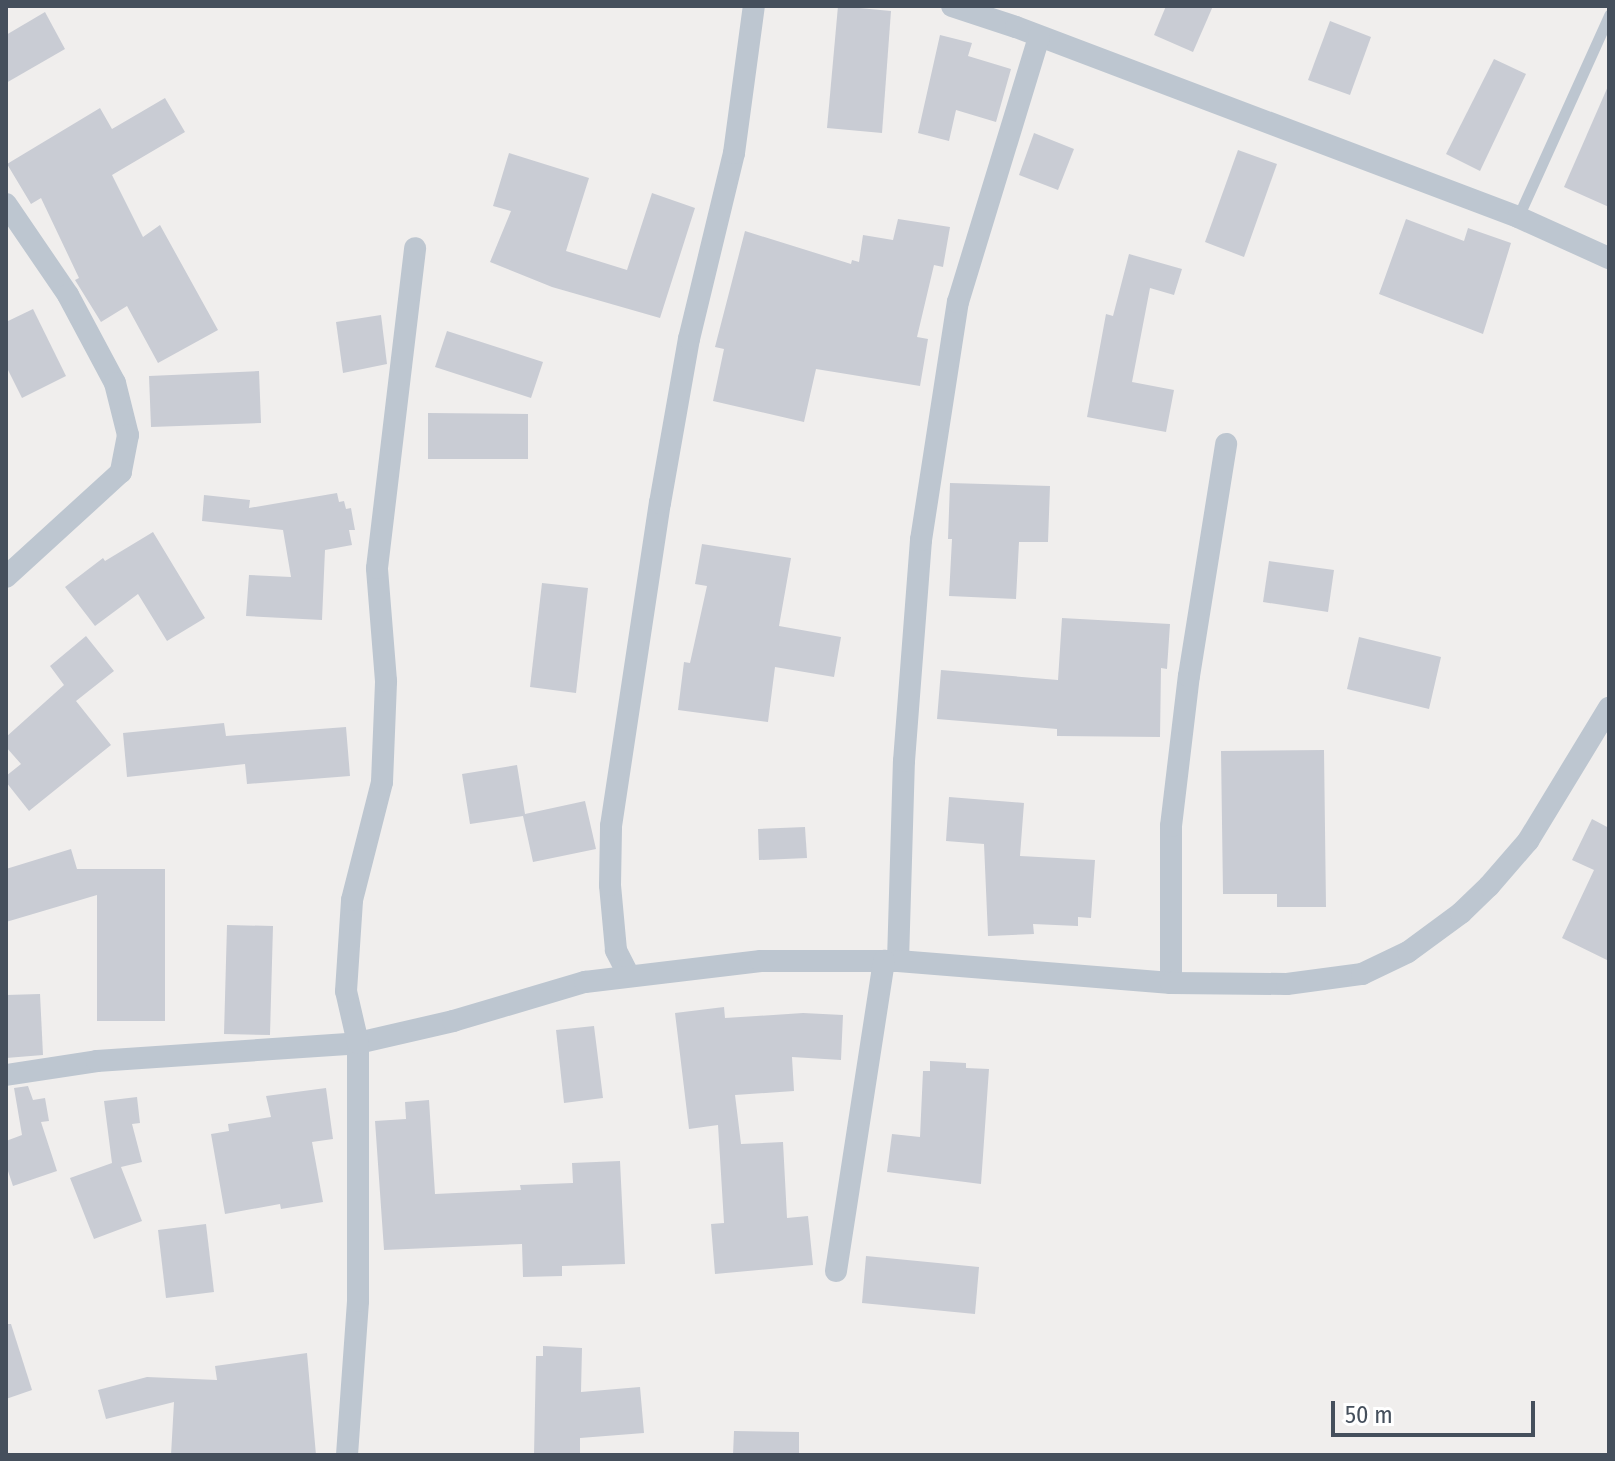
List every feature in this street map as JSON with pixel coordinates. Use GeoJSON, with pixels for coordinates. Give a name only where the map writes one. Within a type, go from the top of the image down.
{"type":"FeatureCollection","features":[{"type":"Feature","properties":{"kind":"street"},"geometry":{"type":"LineString","coordinates":[[628,974],[616,950],[610,885],[611,826],[660,503],[689,339],[734,153],[754,6]]}},
{"type":"Feature","properties":{"kind":"street"},"geometry":{"type":"LineString","coordinates":[[952,6],[1020,16],[1039,37],[1518,217],[1609,258]]}},
{"type":"Feature","properties":{"kind":"street"},"geometry":{"type":"LineString","coordinates":[[836,1271],[891,961],[921,540],[958,302],[1039,37]]}},
{"type":"Feature","properties":{"kind":"street"},"geometry":{"type":"LineString","coordinates":[[6,204],[68,295],[108,371],[128,435],[121,472],[6,577]]}},
{"type":"Feature","properties":{"kind":"street"},"geometry":{"type":"LineString","coordinates":[[347,1455],[358,1301],[358,1043],[346,991],[352,900],[382,782],[386,681],[377,568],[415,248]]}},
{"type":"Feature","properties":{"kind":"street"},"geometry":{"type":"LineString","coordinates":[[1171,983],[1171,826],[1189,676],[1226,444]]}},
{"type":"Feature","properties":{"kind":"street"},"geometry":{"type":"LineString","coordinates":[[6,1075],[97,1061],[358,1043],[453,1021],[585,982],[628,974],[761,961],[891,961],[1171,983],[1326,981],[1362,974],[1408,952],[1461,913],[1528,841],[1609,708]]}},
{"type":"Feature","properties":{"kind":"lane"},"geometry":{"type":"LineString","coordinates":[[1518,217],[1609,15]]}},
{"type":"Feature","properties":{"kind":"building"},"geometry":{"type":"Polygon","coordinates":[[[838,6],[891,11],[882,133],[827,128],[838,6]]]}},
{"type":"Feature","properties":{"kind":"building"},"geometry":{"type":"Polygon","coordinates":[[[1166,6],[1213,6],[1193,52],[1154,35],[1166,6]]]}},
{"type":"Feature","properties":{"kind":"building"},"geometry":{"type":"Polygon","coordinates":[[[45,12],[65,49],[6,83],[6,35],[45,12]]]}},
{"type":"Feature","properties":{"kind":"building"},"geometry":{"type":"Polygon","coordinates":[[[1330,21],[1371,37],[1350,95],[1308,80],[1330,21]]]}},
{"type":"Feature","properties":{"kind":"building"},"geometry":{"type":"Polygon","coordinates":[[[940,35],[972,43],[968,56],[1011,69],[996,122],[956,110],[949,141],[918,133],[940,35]]]}},
{"type":"Feature","properties":{"kind":"building"},"geometry":{"type":"Polygon","coordinates":[[[1494,59],[1526,74],[1480,171],[1446,154],[1494,59]]]}},
{"type":"Feature","properties":{"kind":"building"},"geometry":{"type":"Polygon","coordinates":[[[1609,84],[1609,207],[1564,187],[1609,84]]]}},
{"type":"Feature","properties":{"kind":"building"},"geometry":{"type":"Polygon","coordinates":[[[165,98],[185,132],[112,175],[143,237],[160,225],[218,330],[158,363],[127,306],[101,322],[75,280],[79,278],[41,198],[31,204],[7,164],[100,108],[112,129],[165,98]]]}},
{"type":"Feature","properties":{"kind":"building"},"geometry":{"type":"Polygon","coordinates":[[[1034,133],[1074,149],[1058,190],[1019,175],[1034,133]]]}},
{"type":"Feature","properties":{"kind":"building"},"geometry":{"type":"Polygon","coordinates":[[[1238,150],[1277,164],[1244,257],[1205,242],[1238,150]]]}},
{"type":"Feature","properties":{"kind":"building"},"geometry":{"type":"Polygon","coordinates":[[[509,153],[589,178],[566,251],[627,270],[652,193],[695,208],[660,318],[552,287],[490,262],[511,211],[493,206],[509,153]]]}},
{"type":"Feature","properties":{"kind":"building"},"geometry":{"type":"Polygon","coordinates":[[[898,219],[950,227],[943,267],[934,265],[917,337],[928,339],[920,386],[816,369],[804,422],[713,401],[724,349],[715,347],[745,231],[851,264],[852,260],[859,262],[863,235],[893,240],[898,219]]]}},
{"type":"Feature","properties":{"kind":"building"},"geometry":{"type":"Polygon","coordinates":[[[1406,219],[1464,241],[1468,228],[1511,243],[1483,334],[1379,294],[1406,219]]]}},
{"type":"Feature","properties":{"kind":"building"},"geometry":{"type":"Polygon","coordinates":[[[1129,254],[1182,269],[1174,295],[1150,288],[1132,382],[1174,390],[1166,432],[1087,417],[1106,314],[1113,316],[1129,254]]]}},
{"type":"Feature","properties":{"kind":"building"},"geometry":{"type":"Polygon","coordinates":[[[33,309],[66,376],[22,398],[6,366],[6,322],[33,309]]]}},
{"type":"Feature","properties":{"kind":"building"},"geometry":{"type":"Polygon","coordinates":[[[381,315],[387,364],[343,373],[336,322],[381,315]]]}},
{"type":"Feature","properties":{"kind":"building"},"geometry":{"type":"Polygon","coordinates":[[[447,331],[543,362],[531,398],[435,367],[447,331]]]}},
{"type":"Feature","properties":{"kind":"building"},"geometry":{"type":"Polygon","coordinates":[[[259,371],[261,423],[151,427],[149,376],[259,371]]]}},
{"type":"Feature","properties":{"kind":"building"},"geometry":{"type":"Polygon","coordinates":[[[428,413],[528,414],[528,459],[428,459],[428,413]]]}},
{"type":"Feature","properties":{"kind":"building"},"geometry":{"type":"Polygon","coordinates":[[[950,483],[1050,486],[1048,542],[1019,542],[1016,599],[949,596],[952,539],[948,539],[950,483]]]}},
{"type":"Feature","properties":{"kind":"building"},"geometry":{"type":"Polygon","coordinates":[[[337,493],[339,502],[344,501],[346,509],[351,508],[355,530],[349,530],[352,545],[325,550],[322,620],[246,616],[249,575],[291,577],[283,530],[202,521],[204,495],[250,500],[249,508],[337,493]]]}},
{"type":"Feature","properties":{"kind":"building"},"geometry":{"type":"Polygon","coordinates":[[[153,532],[205,618],[167,641],[138,594],[95,626],[65,587],[103,558],[105,561],[153,532]]]}},
{"type":"Feature","properties":{"kind":"building"},"geometry":{"type":"Polygon","coordinates":[[[702,544],[791,558],[779,626],[841,637],[834,677],[775,667],[768,722],[678,710],[684,662],[690,663],[707,586],[695,584],[702,544]]]}},
{"type":"Feature","properties":{"kind":"building"},"geometry":{"type":"Polygon","coordinates":[[[1269,561],[1334,570],[1328,612],[1263,602],[1269,561]]]}},
{"type":"Feature","properties":{"kind":"building"},"geometry":{"type":"Polygon","coordinates":[[[542,583],[588,588],[576,693],[530,687],[542,583]]]}},
{"type":"Feature","properties":{"kind":"building"},"geometry":{"type":"Polygon","coordinates":[[[1062,618],[1170,624],[1167,669],[1161,668],[1160,737],[1057,736],[1057,729],[937,719],[941,670],[1058,680],[1062,618]]]}},
{"type":"Feature","properties":{"kind":"building"},"geometry":{"type":"Polygon","coordinates":[[[86,636],[114,671],[76,701],[111,745],[29,811],[6,782],[6,776],[21,764],[6,747],[6,737],[64,685],[50,666],[86,636]]]}},
{"type":"Feature","properties":{"kind":"building"},"geometry":{"type":"Polygon","coordinates":[[[1359,637],[1441,657],[1429,709],[1347,689],[1359,637]]]}},
{"type":"Feature","properties":{"kind":"building"},"geometry":{"type":"Polygon","coordinates":[[[224,723],[226,736],[346,727],[350,776],[247,784],[245,764],[127,777],[123,733],[224,723]]]}},
{"type":"Feature","properties":{"kind":"building"},"geometry":{"type":"Polygon","coordinates":[[[1324,750],[1326,907],[1277,907],[1277,894],[1223,894],[1221,751],[1324,750]]]}},
{"type":"Feature","properties":{"kind":"building"},"geometry":{"type":"Polygon","coordinates":[[[517,765],[525,814],[585,801],[596,849],[533,862],[523,816],[470,824],[462,774],[517,765]]]}},
{"type":"Feature","properties":{"kind":"building"},"geometry":{"type":"Polygon","coordinates":[[[949,797],[1024,803],[1020,856],[1095,860],[1091,918],[1078,917],[1078,926],[1033,924],[1034,934],[988,936],[984,844],[946,841],[949,797]]]}},
{"type":"Feature","properties":{"kind":"building"},"geometry":{"type":"Polygon","coordinates":[[[1592,819],[1609,828],[1609,961],[1562,938],[1594,870],[1572,860],[1592,819]]]}},
{"type":"Feature","properties":{"kind":"building"},"geometry":{"type":"Polygon","coordinates":[[[805,827],[807,858],[759,860],[758,829],[805,827]]]}},
{"type":"Feature","properties":{"kind":"building"},"geometry":{"type":"Polygon","coordinates":[[[71,849],[77,869],[165,869],[165,1021],[97,1021],[97,895],[6,922],[6,869],[71,849]]]}},
{"type":"Feature","properties":{"kind":"building"},"geometry":{"type":"Polygon","coordinates":[[[227,925],[273,926],[270,1035],[224,1034],[227,925]]]}},
{"type":"Feature","properties":{"kind":"building"},"geometry":{"type":"Polygon","coordinates":[[[40,994],[43,1055],[6,1058],[6,995],[40,994]]]}},
{"type":"Feature","properties":{"kind":"building"},"geometry":{"type":"Polygon","coordinates":[[[724,1007],[725,1018],[803,1013],[843,1015],[841,1060],[792,1057],[794,1091],[735,1095],[741,1144],[783,1142],[787,1218],[808,1216],[813,1265],[715,1274],[711,1224],[724,1223],[718,1125],[689,1129],[675,1013],[724,1007]]]}},
{"type":"Feature","properties":{"kind":"building"},"geometry":{"type":"Polygon","coordinates":[[[594,1026],[603,1098],[564,1103],[556,1030],[594,1026]]]}},
{"type":"Feature","properties":{"kind":"building"},"geometry":{"type":"Polygon","coordinates":[[[930,1061],[966,1063],[966,1068],[989,1069],[981,1184],[887,1172],[892,1134],[920,1137],[923,1071],[930,1071],[930,1061]]]}},
{"type":"Feature","properties":{"kind":"building"},"geometry":{"type":"Polygon","coordinates":[[[28,1086],[33,1100],[45,1098],[49,1121],[41,1122],[57,1171],[13,1186],[6,1165],[6,1141],[22,1135],[14,1088],[28,1086]]]}},
{"type":"Feature","properties":{"kind":"building"},"geometry":{"type":"Polygon","coordinates":[[[326,1088],[333,1139],[312,1142],[323,1202],[281,1209],[280,1204],[225,1214],[211,1134],[229,1131],[228,1124],[271,1117],[266,1096],[326,1088]]]}},
{"type":"Feature","properties":{"kind":"building"},"geometry":{"type":"Polygon","coordinates":[[[137,1097],[140,1123],[132,1124],[142,1162],[121,1167],[142,1221],[94,1239],[70,1178],[112,1163],[104,1101],[137,1097]]]}},
{"type":"Feature","properties":{"kind":"building"},"geometry":{"type":"Polygon","coordinates":[[[429,1100],[435,1194],[521,1190],[520,1185],[573,1183],[572,1163],[620,1161],[625,1264],[562,1266],[562,1276],[523,1277],[522,1244],[384,1250],[375,1121],[406,1119],[405,1102],[429,1100]]]}},
{"type":"Feature","properties":{"kind":"building"},"geometry":{"type":"Polygon","coordinates":[[[206,1224],[214,1292],[166,1298],[158,1230],[206,1224]]]}},
{"type":"Feature","properties":{"kind":"building"},"geometry":{"type":"Polygon","coordinates":[[[866,1256],[979,1267],[975,1314],[862,1303],[866,1256]]]}},
{"type":"Feature","properties":{"kind":"building"},"geometry":{"type":"Polygon","coordinates":[[[6,1324],[11,1324],[32,1390],[6,1399],[6,1324]]]}},
{"type":"Feature","properties":{"kind":"building"},"geometry":{"type":"Polygon","coordinates":[[[543,1346],[582,1348],[581,1392],[640,1387],[644,1433],[580,1438],[580,1455],[534,1455],[536,1356],[543,1356],[543,1346]]]}},
{"type":"Feature","properties":{"kind":"building"},"geometry":{"type":"Polygon","coordinates":[[[307,1353],[316,1455],[171,1455],[174,1402],[106,1419],[98,1390],[147,1377],[217,1380],[215,1366],[307,1353]]]}},
{"type":"Feature","properties":{"kind":"building"},"geometry":{"type":"Polygon","coordinates":[[[734,1431],[799,1432],[799,1455],[733,1455],[734,1431]]]}}]}
